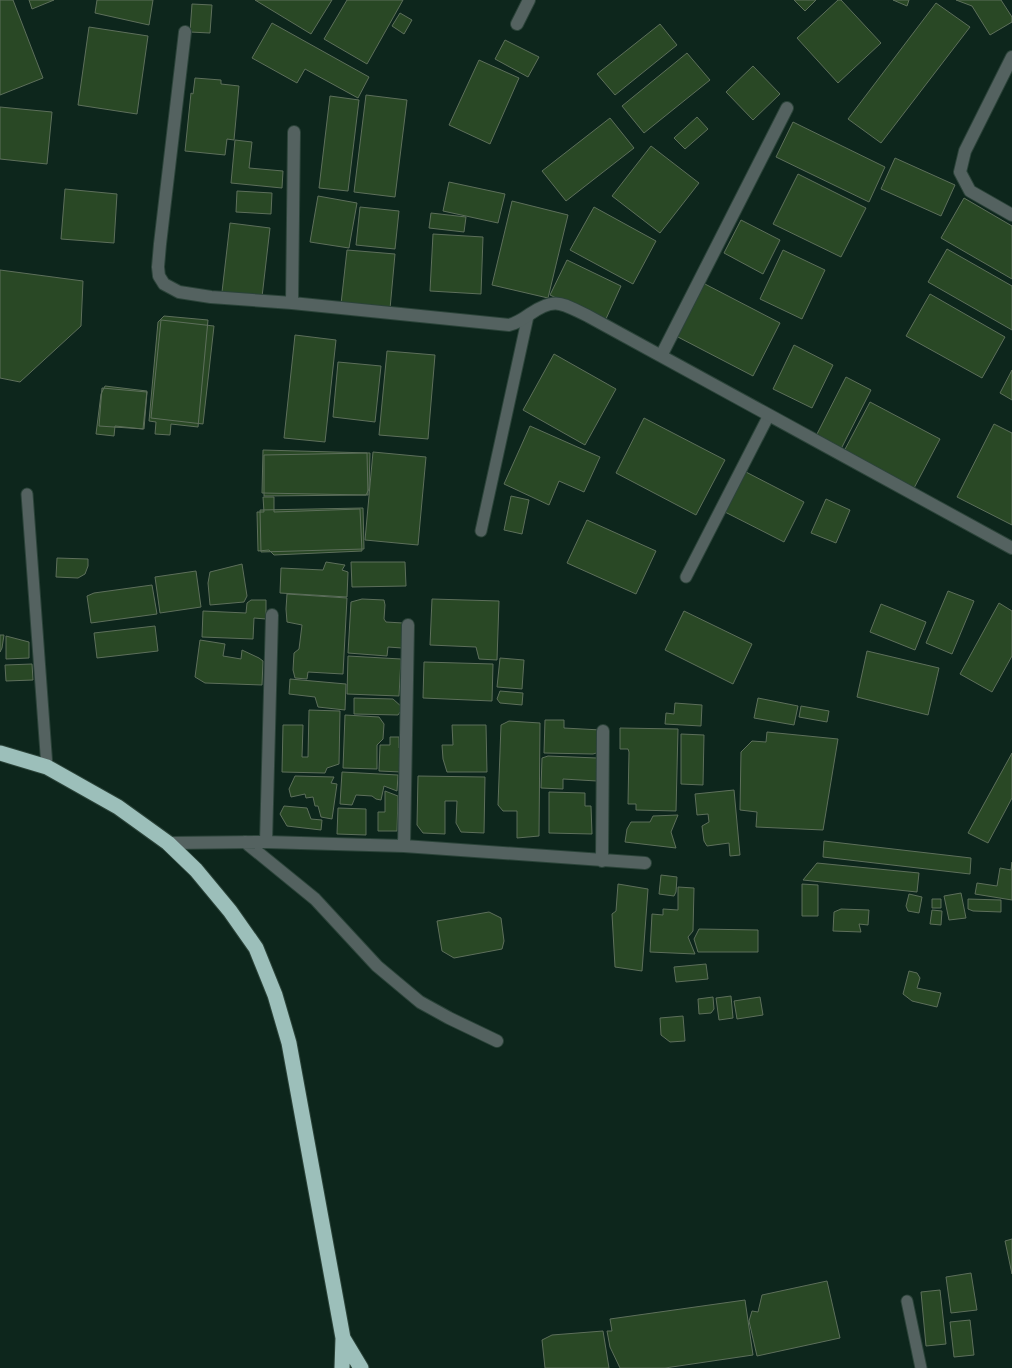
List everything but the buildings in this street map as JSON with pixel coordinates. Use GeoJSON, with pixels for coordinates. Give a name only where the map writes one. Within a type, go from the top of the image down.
{"type":"FeatureCollection","features":[{"type":"Feature","properties":{"kind":"highway"},"geometry":{"type":"LineString","coordinates":[[0,754],[47,767],[118,806],[168,843],[196,870],[230,911],[256,948],[275,995],[289,1042],[343,1338],[342,1368]]}},
{"type":"Feature","properties":{"kind":"highway"},"geometry":{"type":"LineString","coordinates":[[343,1338],[361,1368]]}},
{"type":"Feature","properties":{"kind":"street"},"geometry":{"type":"LineString","coordinates":[[517,24],[529,0]]}},
{"type":"Feature","properties":{"kind":"street"},"geometry":{"type":"LineString","coordinates":[[185,32],[160,244],[158,268],[159,276],[164,284],[179,292],[211,297],[292,303],[509,325],[528,316],[541,306],[561,303],[1012,548]]}},
{"type":"Feature","properties":{"kind":"street"},"geometry":{"type":"LineString","coordinates":[[1012,57],[965,151],[960,172],[970,191],[1012,215]]}},
{"type":"Feature","properties":{"kind":"street"},"geometry":{"type":"LineString","coordinates":[[661,356],[787,108]]}},
{"type":"Feature","properties":{"kind":"street"},"geometry":{"type":"LineString","coordinates":[[292,303],[294,132]]}},
{"type":"Feature","properties":{"kind":"street"},"geometry":{"type":"LineString","coordinates":[[266,842],[272,615]]}},
{"type":"Feature","properties":{"kind":"street"},"geometry":{"type":"LineString","coordinates":[[404,846],[408,625]]}},
{"type":"Feature","properties":{"kind":"street"},"geometry":{"type":"LineString","coordinates":[[602,861],[603,731]]}},
{"type":"Feature","properties":{"kind":"street"},"geometry":{"type":"LineString","coordinates":[[245,842],[315,899],[377,966],[420,1002],[498,1041]]}},
{"type":"Feature","properties":{"kind":"street"},"geometry":{"type":"LineString","coordinates":[[168,843],[266,842],[404,846],[645,863]]}},
{"type":"Feature","properties":{"kind":"lane"},"geometry":{"type":"LineString","coordinates":[[481,531],[528,316]]}},
{"type":"Feature","properties":{"kind":"lane"},"geometry":{"type":"LineString","coordinates":[[686,576],[770,415]]}},
{"type":"Feature","properties":{"kind":"lane"},"geometry":{"type":"LineString","coordinates":[[28,494],[47,767]]}},
{"type":"Feature","properties":{"kind":"lane"},"geometry":{"type":"LineString","coordinates":[[907,1302],[921,1368]]}}]}
